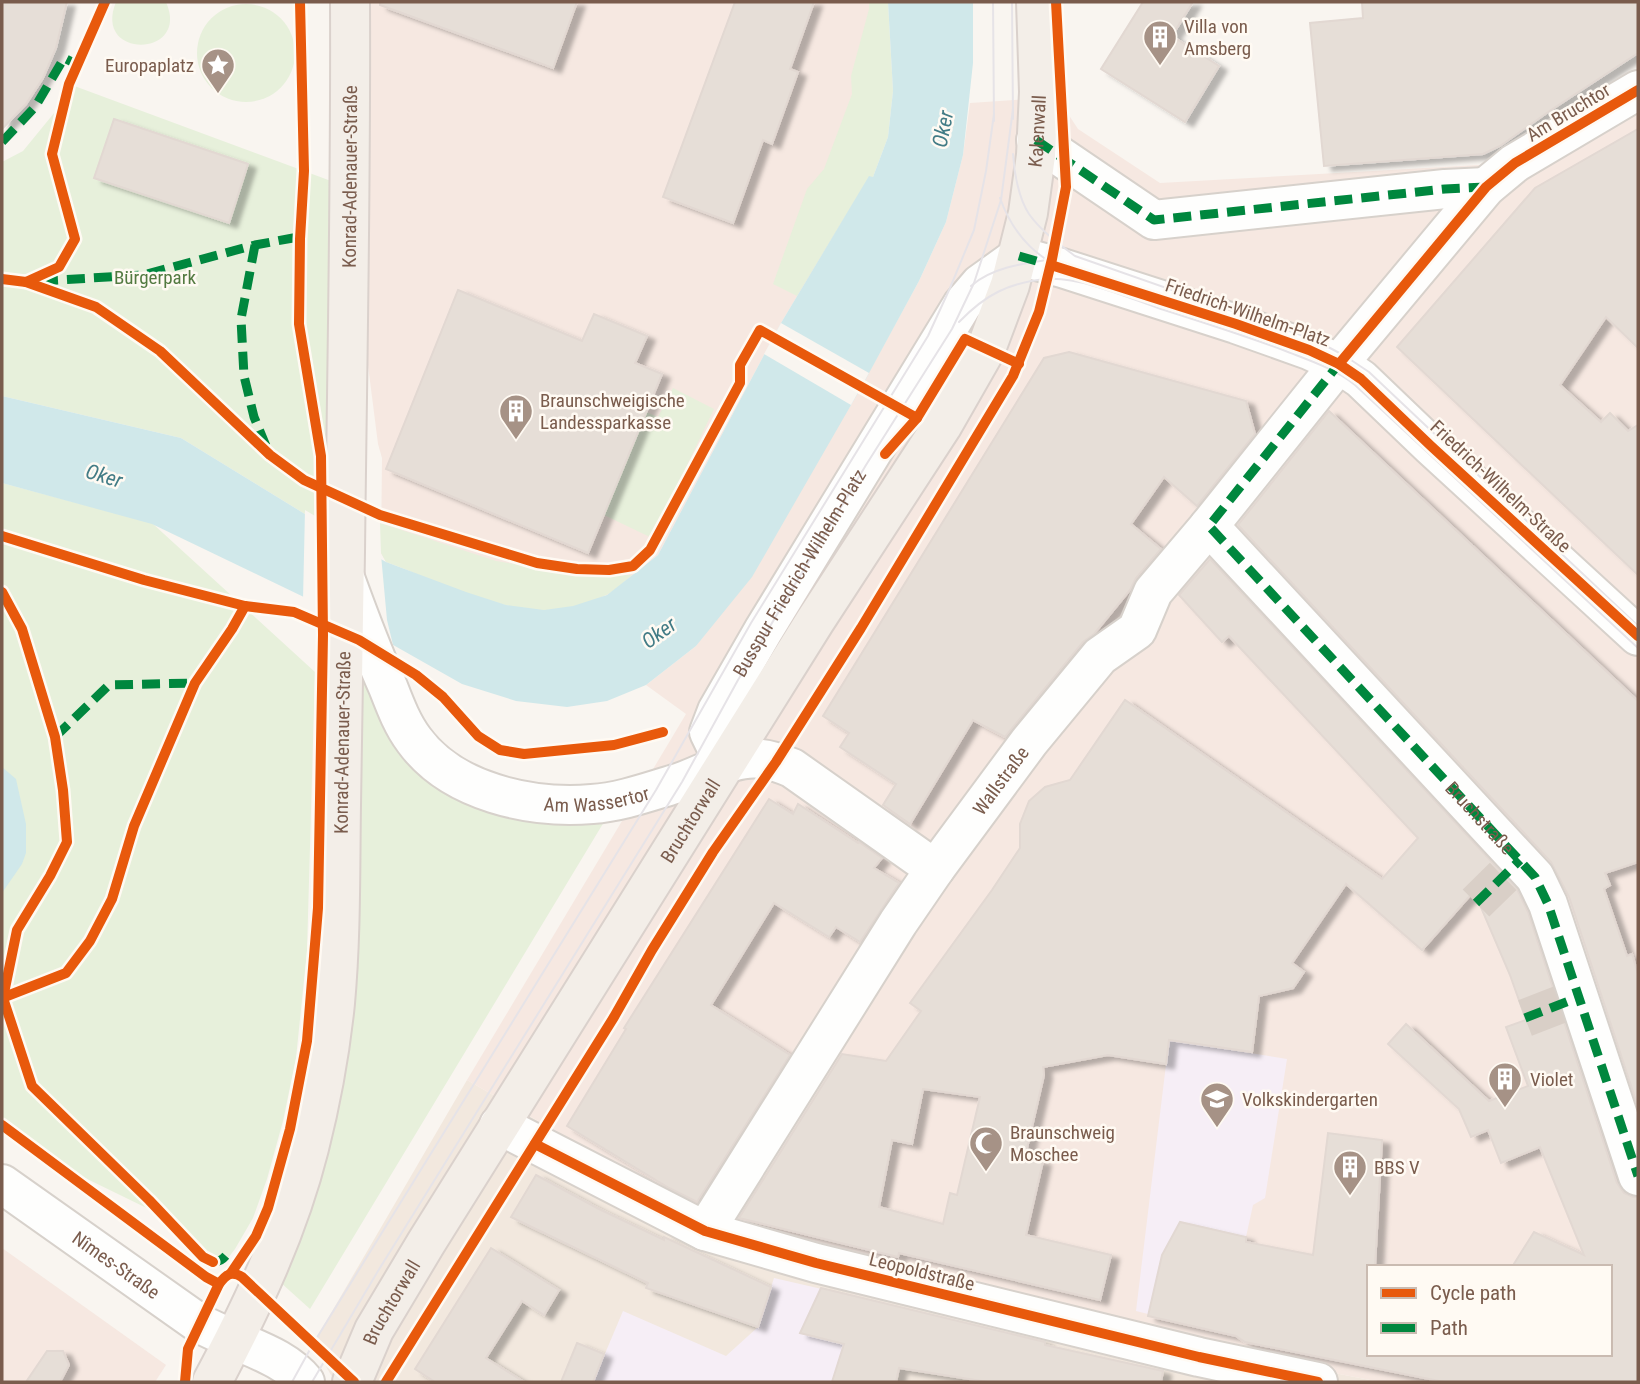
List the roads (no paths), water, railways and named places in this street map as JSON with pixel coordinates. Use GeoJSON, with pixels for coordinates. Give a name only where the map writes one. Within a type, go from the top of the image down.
{"type":"FeatureCollection","features":[{"type":"Feature","properties":{"kind":"main road","name":"Konrad-Adenauer-Straße"},"geometry":{"type":"LineString","coordinates":[[212,1382],[268,1268],[291,1207],[313,1129],[330,1045],[335,1003],[360,653],[345,578],[351,141],[350,2]]}},
{"type":"Feature","properties":{"kind":"main road","name":"Kalenwall"},"geometry":{"type":"LineString","coordinates":[[1019,256],[1028,213],[1036,140],[1039,92],[1036,2]]}},
{"type":"Feature","properties":{"kind":"main road","name":"Bruchtorwall"},"geometry":{"type":"LineString","coordinates":[[352,1382],[374,1330],[426,1242],[815,621],[942,426],[978,364],[1000,314],[1019,256]]}},
{"type":"Feature","properties":{"kind":"street","name":"Am Bruchtor"},"geometry":{"type":"LineString","coordinates":[[1516,163],[1638,90]]}},
{"type":"Feature","properties":{"kind":"street"},"geometry":{"type":"LineString","coordinates":[[1036,140],[1154,220],[1486,187]]}},
{"type":"Feature","properties":{"kind":"street","name":"Friedrich-Wilhelm-Platz"},"geometry":{"type":"LineString","coordinates":[[1019,256],[1237,324],[1339,364],[1486,187],[1516,163]]}},
{"type":"Feature","properties":{"kind":"street","name":"Wallstraße"},"geometry":{"type":"LineString","coordinates":[[705,1231],[935,869],[1029,742],[1100,656],[1137,630],[1153,592],[1339,364]]}},
{"type":"Feature","properties":{"kind":"street","name":"Friedrich-Wilhelm-Straße"},"geometry":{"type":"LineString","coordinates":[[1339,364],[1362,379],[1638,636]]}},
{"type":"Feature","properties":{"kind":"street","name":"Bruchstraße"},"geometry":{"type":"LineString","coordinates":[[1209,526],[1535,877],[1548,904],[1638,1176]]}},
{"type":"Feature","properties":{"kind":"street","name":"Am Wassertor"},"geometry":{"type":"LineString","coordinates":[[360,653],[413,740],[434,762],[455,778],[492,792],[536,802],[591,804],[638,796],[725,765],[759,758],[792,768],[935,869]]}},
{"type":"Feature","properties":{"kind":"street","name":"Leopoldstraße"},"geometry":{"type":"LineString","coordinates":[[499,1125],[705,1231],[816,1263],[1199,1357],[1318,1382]]}},
{"type":"Feature","properties":{"kind":"street","name":"Nîmes-Straße"},"geometry":{"type":"LineString","coordinates":[[2,1184],[200,1324],[265,1352],[297,1372],[305,1382]]}},
{"type":"Feature","properties":{"kind":"water","name":"Oker"},"geometry":{"type":"Polygon","coordinates":[[[888,2],[973,2],[973,63],[963,155],[946,222],[919,281],[862,386],[752,577],[696,646],[646,685],[607,701],[567,707],[516,701],[462,684],[335,612],[152,524],[2,483],[2,396],[181,438],[386,562],[466,592],[506,605],[544,610],[573,606],[607,595],[658,555],[781,323],[869,176],[873,177],[888,137],[893,91],[888,2]]]}},
{"type":"Feature","properties":{"kind":"water"},"geometry":{"type":"Polygon","coordinates":[[[2,767],[16,779],[26,824],[26,853],[22,864],[2,893],[2,767]]]}},
{"type":"Feature","properties":{"kind":"tunnel"},"geometry":{"type":"LineString","coordinates":[[1476,903],[1520,860]]}},
{"type":"Feature","properties":{"kind":"tunnel"},"geometry":{"type":"LineString","coordinates":[[1525,1018],[1579,997]]}},
{"type":"Feature","properties":{"kind":"tram line"},"geometry":{"type":"LineString","coordinates":[[993,2],[994,121]]}},
{"type":"Feature","properties":{"kind":"tram line"},"geometry":{"type":"LineString","coordinates":[[1012,2],[1013,119]]}},
{"type":"Feature","properties":{"kind":"tram line"},"geometry":{"type":"LineString","coordinates":[[312,1382],[682,782],[738,680],[866,465],[952,329],[974,283],[1001,200],[1013,109]]}},
{"type":"Feature","properties":{"kind":"tram line"},"geometry":{"type":"LineString","coordinates":[[292,1382],[656,790],[751,623],[928,336],[974,230],[994,114]]}},
{"type":"Feature","properties":{"kind":"tram line"},"geometry":{"type":"LineString","coordinates":[[1013,154],[1025,208],[1050,237],[1075,256],[1315,340],[1345,356],[1369,372],[1638,626]]}},
{"type":"Feature","properties":{"kind":"tram line"},"geometry":{"type":"LineString","coordinates":[[1000,198],[1021,237],[1040,255],[1078,279]]}},
{"type":"Feature","properties":{"kind":"tram line"},"geometry":{"type":"LineString","coordinates":[[971,286],[999,270],[1053,259]]}},
{"type":"Feature","properties":{"kind":"tram line"},"geometry":{"type":"LineString","coordinates":[[959,322],[988,297],[1010,287],[1021,283],[1061,279],[1105,289],[1268,344],[1330,369],[1355,385],[1638,648]]}},
{"type":"Feature","properties":{"kind":"place","name":"Villa von Amsberg"},"geometry":{"type":"Point","coordinates":[1160,67]}},
{"type":"Feature","properties":{"kind":"place","name":"Europaplatz"},"geometry":{"type":"Point","coordinates":[218,95]}},
{"type":"Feature","properties":{"kind":"place","name":"Braunschweigische Landessparkasse"},"geometry":{"type":"Point","coordinates":[516,441]}},
{"type":"Feature","properties":{"kind":"place","name":"Violet"},"geometry":{"type":"Point","coordinates":[1505,1109]}},
{"type":"Feature","properties":{"kind":"place","name":"Volkskindergarten"},"geometry":{"type":"Point","coordinates":[1217,1129]}},
{"type":"Feature","properties":{"kind":"place","name":"Braunschweig Moschee"},"geometry":{"type":"Point","coordinates":[986,1173]}},
{"type":"Feature","properties":{"kind":"place","name":"BBS V"},"geometry":{"type":"Point","coordinates":[1350,1197]}},
{"type":"Feature","properties":{"kind":"park label","name":"Bürgerpark"},"geometry":{"type":"Point","coordinates":[155,277]}}]}
